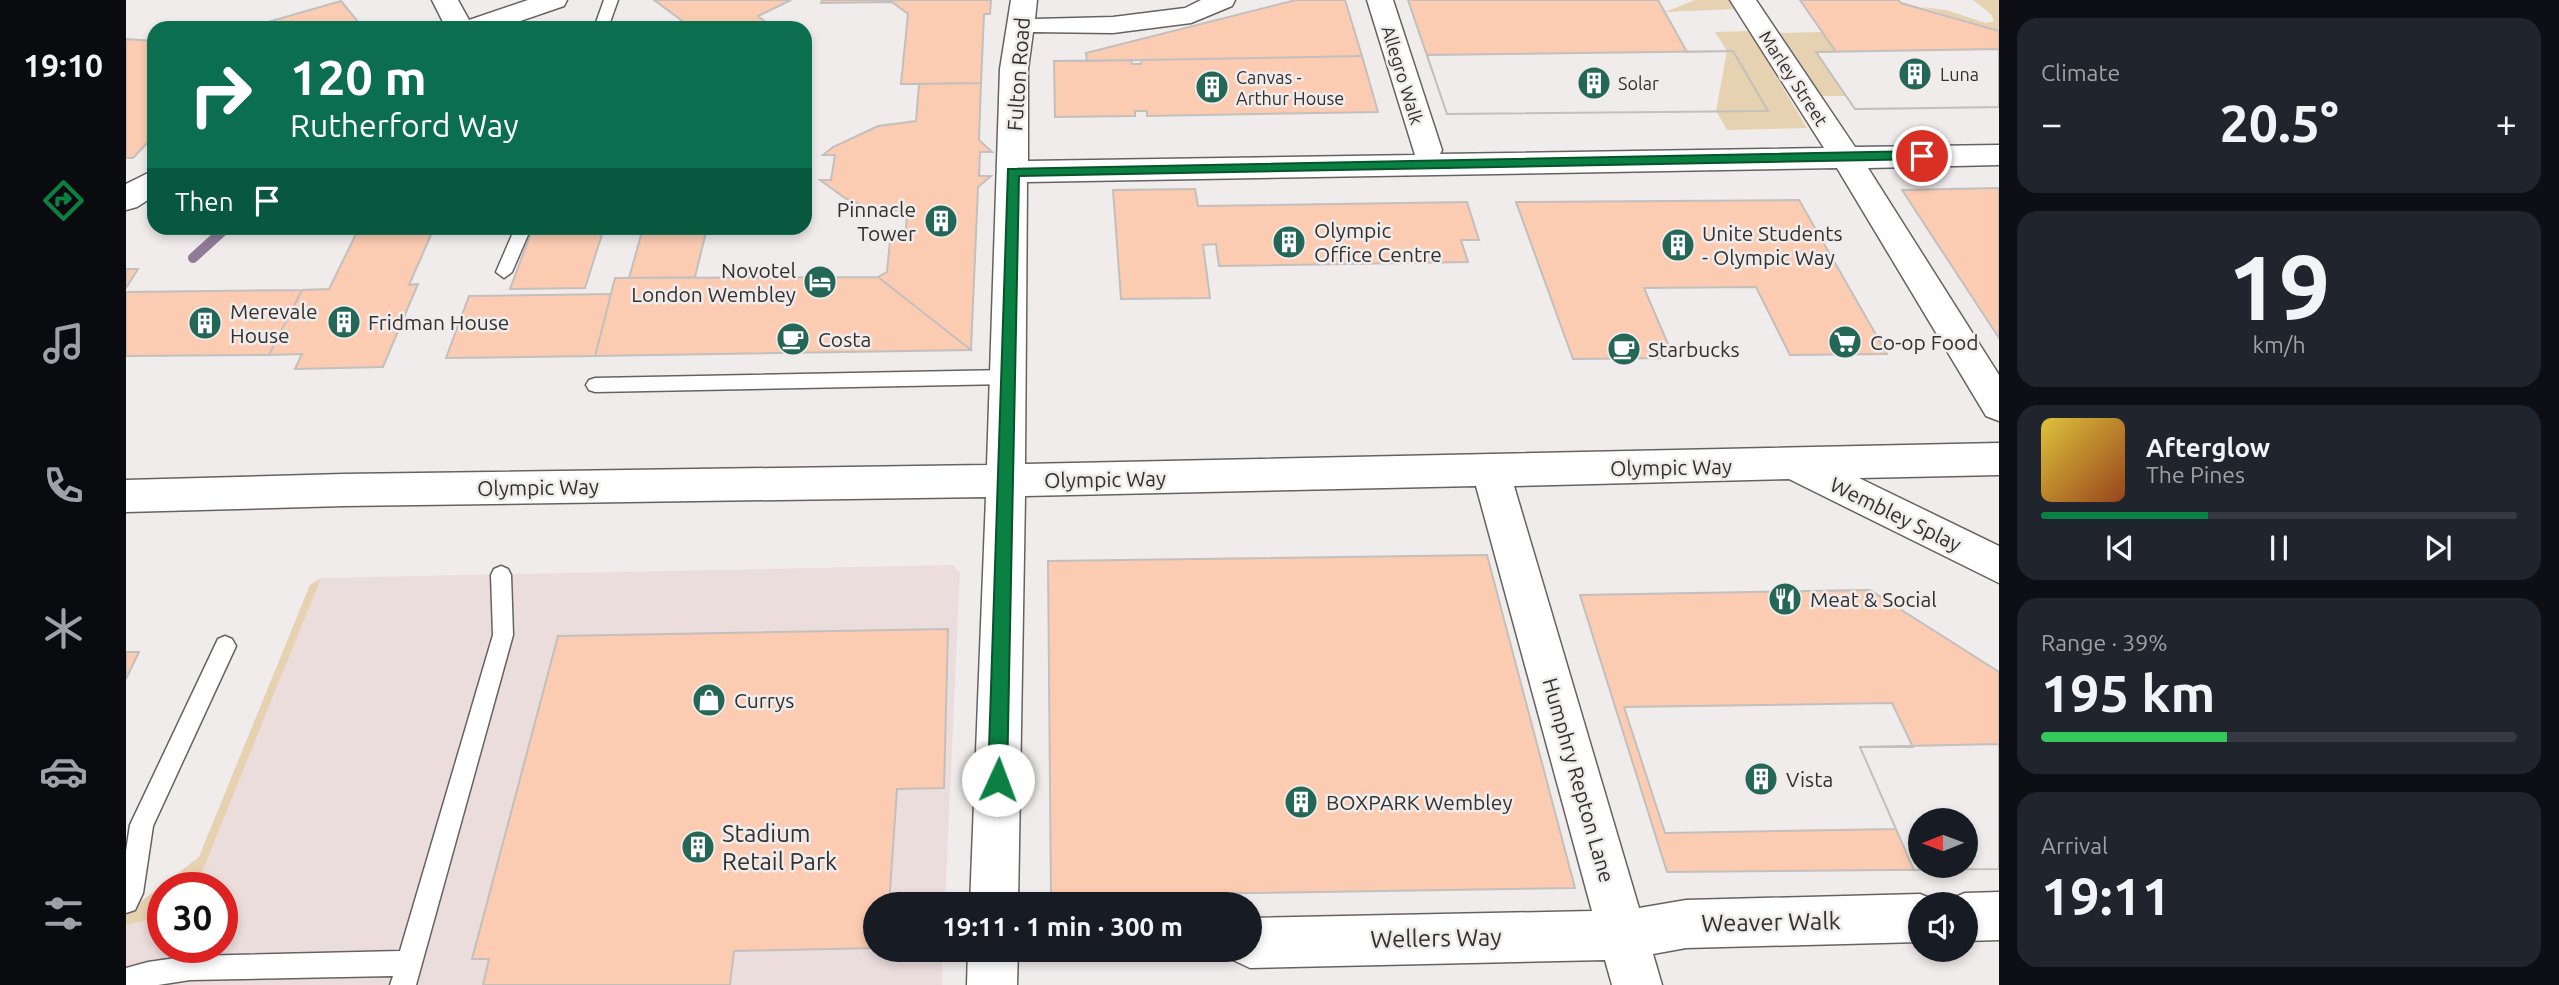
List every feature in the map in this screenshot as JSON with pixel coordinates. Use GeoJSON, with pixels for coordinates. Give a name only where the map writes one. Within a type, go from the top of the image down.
{"type":"FeatureCollection","features":[{"type":"Feature","properties":{"kind":"street"},"geometry":{"type":"LineString","coordinates":[[445,0],[456,21]]}},
{"type":"Feature","properties":{"kind":"street"},"geometry":{"type":"LineString","coordinates":[[493,21],[554,0]]}},
{"type":"Feature","properties":{"kind":"street","name":"Fulton Road"},"geometry":{"type":"LineString","coordinates":[[994,892],[1014,69],[1024,0]]}},
{"type":"Feature","properties":{"kind":"street"},"geometry":{"type":"LineString","coordinates":[[1041,26],[1113,25],[1191,15],[1222,0]]}},
{"type":"Feature","properties":{"kind":"street","name":"Allegro Walk"},"geometry":{"type":"LineString","coordinates":[[1380,0],[1427,150]]}},
{"type":"Feature","properties":{"kind":"street","name":"Marley Street"},"geometry":{"type":"LineString","coordinates":[[1744,0],[1999,406]]}},
{"type":"Feature","properties":{"kind":"street"},"geometry":{"type":"LineString","coordinates":[[1013,172],[1999,155]]}},
{"type":"Feature","properties":{"kind":"street"},"geometry":{"type":"LineString","coordinates":[[126,199],[147,186]]}},
{"type":"Feature","properties":{"kind":"street","name":"Olympic Way"},"geometry":{"type":"LineString","coordinates":[[126,496],[1491,471],[1999,458]]}},
{"type":"Feature","properties":{"kind":"street","name":"Wembley Splay"},"geometry":{"type":"LineString","coordinates":[[1793,464],[1999,565]]}},
{"type":"Feature","properties":{"kind":"street","name":"Humphry Repton Lane"},"geometry":{"type":"LineString","coordinates":[[1491,471],[1637,985]]}},
{"type":"Feature","properties":{"kind":"street"},"geometry":{"type":"LineString","coordinates":[[1978,917],[1999,916]]}},
{"type":"Feature","properties":{"kind":"street","name":"Weaver Walk"},"geometry":{"type":"LineString","coordinates":[[1623,934],[1686,924],[1908,918]]}},
{"type":"Feature","properties":{"kind":"street","name":"Wellers Way"},"geometry":{"type":"LineString","coordinates":[[1262,943],[1623,934]]}},
{"type":"Feature","properties":{"kind":"street"},"geometry":{"type":"LineString","coordinates":[[992,985],[993,962]]}},
{"type":"Feature","properties":{"kind":"lane"},"geometry":{"type":"LineString","coordinates":[[604,21],[611,0]]}},
{"type":"Feature","properties":{"kind":"lane"},"geometry":{"type":"LineString","coordinates":[[504,272],[520,235]]}},
{"type":"Feature","properties":{"kind":"lane"},"geometry":{"type":"LineString","coordinates":[[595,385],[1008,377]]}},
{"type":"Feature","properties":{"kind":"lane"},"geometry":{"type":"LineString","coordinates":[[126,981],[148,974],[190,968],[406,974],[503,635],[502,575]]}},
{"type":"Feature","properties":{"kind":"lane"},"geometry":{"type":"LineString","coordinates":[[126,901],[131,893],[142,825],[225,646]]}},
{"type":"Feature","properties":{"kind":"shaded area"},"geometry":{"type":"Polygon","coordinates":[[[1695,0],[1730,0],[1736,9],[1665,12],[1695,0]]]}},
{"type":"Feature","properties":{"kind":"shaded area"},"geometry":{"type":"Polygon","coordinates":[[[1973,0],[1999,0],[1999,31],[1921,7],[1946,10],[1986,23],[1994,21],[1991,14],[1973,0]]]}},
{"type":"Feature","properties":{"kind":"shaded area"},"geometry":{"type":"Polygon","coordinates":[[[1749,31],[1807,128],[1727,130],[1716,111],[1727,51],[1715,32],[1749,31]]]}},
{"type":"Feature","properties":{"kind":"shaded area"},"geometry":{"type":"Polygon","coordinates":[[[1823,32],[1836,52],[1817,53],[1845,96],[1822,96],[1780,33],[1823,32]]]}},
{"type":"Feature","properties":{"kind":"shaded area","name":"Stadium Retail Park"},"geometry":{"type":"Polygon","coordinates":[[[953,565],[960,573],[946,892],[863,892],[863,962],[943,962],[942,985],[126,985],[126,913],[147,897],[147,963],[238,963],[238,872],[179,872],[199,857],[310,585],[321,578],[953,565]]]}},
{"type":"Feature","properties":{"kind":"shaded area"},"geometry":{"type":"Polygon","coordinates":[[[321,578],[202,872],[179,872],[199,857],[310,585],[321,578]]]}},
{"type":"Feature","properties":{"kind":"shaded area"},"geometry":{"type":"Polygon","coordinates":[[[147,897],[147,920],[126,925],[126,913],[147,897]]]}},
{"type":"Feature","properties":{"kind":"building"},"geometry":{"type":"Polygon","coordinates":[[[654,0],[791,0],[758,16],[764,21],[682,21],[654,0]]]}},
{"type":"Feature","properties":{"kind":"building"},"geometry":{"type":"Polygon","coordinates":[[[822,0],[991,0],[990,14],[984,14],[981,83],[901,84],[908,14],[892,2],[821,3],[822,0]]]}},
{"type":"Feature","properties":{"kind":"building"},"geometry":{"type":"Polygon","coordinates":[[[1296,0],[1345,0],[1362,56],[1087,61],[1086,53],[1296,0]]]}},
{"type":"Feature","properties":{"kind":"building","name":"Solar"},"geometry":{"type":"Polygon","coordinates":[[[1408,0],[1658,0],[1687,52],[1733,51],[1768,111],[1447,114],[1408,0]]]}},
{"type":"Feature","properties":{"kind":"building","name":"Luna"},"geometry":{"type":"Polygon","coordinates":[[[1800,0],[1898,0],[1999,31],[1999,107],[1855,109],[1816,52],[1836,52],[1800,0]]]}},
{"type":"Feature","properties":{"kind":"building"},"geometry":{"type":"Polygon","coordinates":[[[341,1],[357,21],[271,21],[341,1]]]}},
{"type":"Feature","properties":{"kind":"building"},"geometry":{"type":"Polygon","coordinates":[[[126,39],[147,40],[147,143],[133,158],[126,158],[126,39]]]}},
{"type":"Feature","properties":{"kind":"building"},"geometry":{"type":"Polygon","coordinates":[[[1999,49],[1999,107],[1855,109],[1816,52],[1999,49]]]}},
{"type":"Feature","properties":{"kind":"building"},"geometry":{"type":"Polygon","coordinates":[[[1733,51],[1768,111],[1447,114],[1427,55],[1733,51]]]}},
{"type":"Feature","properties":{"kind":"building","name":"Canvas - Arthur House"},"geometry":{"type":"Polygon","coordinates":[[[1362,56],[1378,112],[1147,116],[1147,111],[1135,111],[1135,116],[1055,117],[1054,61],[1131,60],[1132,64],[1141,64],[1141,60],[1362,56]]]}},
{"type":"Feature","properties":{"kind":"building","name":"Pinnacle Tower"},"geometry":{"type":"Polygon","coordinates":[[[981,83],[979,140],[992,152],[980,152],[979,176],[991,176],[978,187],[971,350],[878,277],[887,272],[891,230],[906,230],[907,211],[872,209],[845,198],[820,180],[831,180],[835,155],[823,155],[833,147],[878,126],[916,121],[919,84],[981,83]]]}},
{"type":"Feature","properties":{"kind":"building"},"geometry":{"type":"Polygon","coordinates":[[[1999,188],[1999,338],[1902,190],[1999,188]]]}},
{"type":"Feature","properties":{"kind":"building","name":"Olympic Office Centre"},"geometry":{"type":"Polygon","coordinates":[[[1195,189],[1198,206],[1467,202],[1479,240],[1461,240],[1468,262],[1219,266],[1216,244],[1203,245],[1210,298],[1121,299],[1113,190],[1195,189]]]}},
{"type":"Feature","properties":{"kind":"building","name":"Unite Students - Olympic Way"},"geometry":{"type":"Polygon","coordinates":[[[1799,200],[1887,354],[1790,355],[1756,287],[1644,288],[1674,358],[1573,359],[1516,202],[1799,200]]]}},
{"type":"Feature","properties":{"kind":"building","name":"Fridman House"},"geometry":{"type":"Polygon","coordinates":[[[356,235],[431,235],[409,285],[418,284],[383,367],[295,369],[302,354],[269,355],[302,290],[329,289],[356,235]]]}},
{"type":"Feature","properties":{"kind":"building"},"geometry":{"type":"Polygon","coordinates":[[[530,235],[602,235],[585,288],[510,289],[530,235]]]}},
{"type":"Feature","properties":{"kind":"building"},"geometry":{"type":"Polygon","coordinates":[[[641,235],[705,235],[695,277],[629,278],[641,235]]]}},
{"type":"Feature","properties":{"kind":"building"},"geometry":{"type":"Polygon","coordinates":[[[126,269],[138,269],[126,288],[126,269]]]}},
{"type":"Feature","properties":{"kind":"building"},"geometry":{"type":"Polygon","coordinates":[[[878,277],[971,350],[595,356],[615,278],[878,277]]]}},
{"type":"Feature","properties":{"kind":"building","name":"Merevale House"},"geometry":{"type":"Polygon","coordinates":[[[302,290],[269,355],[126,356],[126,292],[302,290]]]}},
{"type":"Feature","properties":{"kind":"building"},"geometry":{"type":"Polygon","coordinates":[[[611,294],[595,356],[446,358],[469,296],[611,294]]]}},
{"type":"Feature","properties":{"kind":"building","name":"BOXPARK Wembley"},"geometry":{"type":"Polygon","coordinates":[[[1487,555],[1575,888],[1262,893],[1051,892],[1048,561],[1487,555]]]}},
{"type":"Feature","properties":{"kind":"building"},"geometry":{"type":"Polygon","coordinates":[[[1870,590],[1999,672],[1999,869],[1978,869],[1978,808],[1908,808],[1908,870],[1667,872],[1580,595],[1870,590]]]}},
{"type":"Feature","properties":{"kind":"building","name":"Stadium Retail Park"},"geometry":{"type":"Polygon","coordinates":[[[948,629],[944,788],[897,789],[890,892],[863,892],[863,948],[734,951],[730,985],[483,985],[489,959],[472,959],[558,636],[948,629]]]}},
{"type":"Feature","properties":{"kind":"building"},"geometry":{"type":"Polygon","coordinates":[[[126,652],[139,652],[126,679],[126,652]]]}},
{"type":"Feature","properties":{"kind":"building","name":"Vista"},"geometry":{"type":"Polygon","coordinates":[[[1892,703],[1913,747],[1860,747],[1896,829],[1665,833],[1624,707],[1892,703]]]}},
{"type":"Feature","properties":{"kind":"building"},"geometry":{"type":"Polygon","coordinates":[[[1999,744],[1999,869],[1978,869],[1978,808],[1908,808],[1908,856],[1860,747],[1999,744]]]}},
{"type":"Feature","properties":{"kind":"waterway"},"geometry":{"type":"LineString","coordinates":[[193,258],[218,235]]}},
{"type":"Feature","properties":{"kind":"place","name":"Luna"},"geometry":{"type":"Point","coordinates":[1915,74]}},
{"type":"Feature","properties":{"kind":"place","name":"Solar"},"geometry":{"type":"Point","coordinates":[1594,83]}},
{"type":"Feature","properties":{"kind":"place","name":"Canvas - Arthur House"},"geometry":{"type":"Point","coordinates":[1212,87]}},
{"type":"Feature","properties":{"kind":"place","name":"Pinnacle Tower"},"geometry":{"type":"Point","coordinates":[941,221]}},
{"type":"Feature","properties":{"kind":"place","name":"Olympic Office Centre"},"geometry":{"type":"Point","coordinates":[1289,242]}},
{"type":"Feature","properties":{"kind":"place","name":"Unite Students - Olympic Way"},"geometry":{"type":"Point","coordinates":[1678,245]}},
{"type":"Feature","properties":{"kind":"place","name":"Novotel London Wembley"},"geometry":{"type":"Point","coordinates":[820,282]}},
{"type":"Feature","properties":{"kind":"place","name":"Fridman House"},"geometry":{"type":"Point","coordinates":[344,322]}},
{"type":"Feature","properties":{"kind":"place","name":"Merevale House"},"geometry":{"type":"Point","coordinates":[205,323]}},
{"type":"Feature","properties":{"kind":"place","name":"Costa"},"geometry":{"type":"Point","coordinates":[793,339]}},
{"type":"Feature","properties":{"kind":"place","name":"Co-op Food"},"geometry":{"type":"Point","coordinates":[1845,342]}},
{"type":"Feature","properties":{"kind":"place","name":"Starbucks"},"geometry":{"type":"Point","coordinates":[1624,349]}},
{"type":"Feature","properties":{"kind":"place","name":"Meat & Social"},"geometry":{"type":"Point","coordinates":[1785,599]}},
{"type":"Feature","properties":{"kind":"place","name":"Currys"},"geometry":{"type":"Point","coordinates":[709,700]}},
{"type":"Feature","properties":{"kind":"place","name":"Vista"},"geometry":{"type":"Point","coordinates":[1761,779]}},
{"type":"Feature","properties":{"kind":"place","name":"BOXPARK Wembley"},"geometry":{"type":"Point","coordinates":[1301,802]}},
{"type":"Feature","properties":{"kind":"place","name":"Stadium Retail Park"},"geometry":{"type":"Point","coordinates":[698,847]}},
{"type":"Feature","properties":{"kind":"route"},"geometry":{"type":"LineString","coordinates":[[998,780],[1013,172],[1922,156]]}}]}
